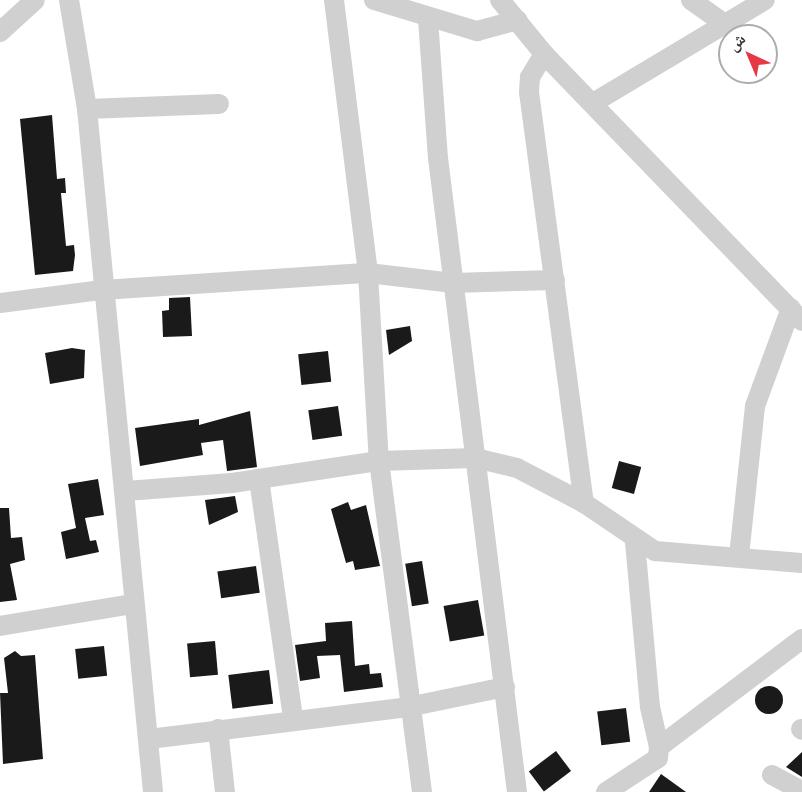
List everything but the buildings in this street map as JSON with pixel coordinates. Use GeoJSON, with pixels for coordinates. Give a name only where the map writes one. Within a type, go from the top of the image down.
{"type":"FeatureCollection","features":[{"type":"Feature","properties":{"kind":"street"},"geometry":{"type":"LineString","coordinates":[[0,32],[35,0]]}},
{"type":"Feature","properties":{"kind":"street"},"geometry":{"type":"LineString","coordinates":[[69,0],[87,109],[102,290],[126,491],[133,603],[153,792]]}},
{"type":"Feature","properties":{"kind":"street"},"geometry":{"type":"LineString","coordinates":[[334,0],[368,273],[379,461],[408,707],[422,792]]}},
{"type":"Feature","properties":{"kind":"street"},"geometry":{"type":"LineString","coordinates":[[374,0],[477,31],[518,20]]}},
{"type":"Feature","properties":{"kind":"street"},"geometry":{"type":"LineString","coordinates":[[500,0],[544,54],[796,314],[755,406],[739,556]]}},
{"type":"Feature","properties":{"kind":"street"},"geometry":{"type":"LineString","coordinates":[[691,0],[725,24]]}},
{"type":"Feature","properties":{"kind":"street"},"geometry":{"type":"LineString","coordinates":[[728,24],[765,0]]}},
{"type":"Feature","properties":{"kind":"street"},"geometry":{"type":"LineString","coordinates":[[428,18],[453,283],[517,792]]}},
{"type":"Feature","properties":{"kind":"street"},"geometry":{"type":"LineString","coordinates":[[593,103],[718,30]]}},
{"type":"Feature","properties":{"kind":"street"},"geometry":{"type":"LineString","coordinates":[[544,54],[530,77],[529,92],[584,503]]}},
{"type":"Feature","properties":{"kind":"street"},"geometry":{"type":"LineString","coordinates":[[87,109],[219,104]]}},
{"type":"Feature","properties":{"kind":"street"},"geometry":{"type":"LineString","coordinates":[[0,303],[102,290],[368,273],[453,283],[555,280]]}},
{"type":"Feature","properties":{"kind":"street"},"geometry":{"type":"LineString","coordinates":[[126,491],[259,479],[379,461],[475,458],[518,468],[584,503],[635,541],[673,556],[739,556],[802,563]]}},
{"type":"Feature","properties":{"kind":"street"},"geometry":{"type":"LineString","coordinates":[[259,479],[293,718]]}},
{"type":"Feature","properties":{"kind":"street"},"geometry":{"type":"LineString","coordinates":[[606,792],[658,758],[659,747],[650,707],[635,541]]}},
{"type":"Feature","properties":{"kind":"street"},"geometry":{"type":"LineString","coordinates":[[0,626],[133,603]]}},
{"type":"Feature","properties":{"kind":"street"},"geometry":{"type":"LineString","coordinates":[[659,747],[802,639]]}},
{"type":"Feature","properties":{"kind":"street"},"geometry":{"type":"LineString","coordinates":[[149,739],[293,718],[408,707],[505,687]]}},
{"type":"Feature","properties":{"kind":"street"},"geometry":{"type":"LineString","coordinates":[[218,729],[225,792]]}},
{"type":"Feature","properties":{"kind":"street"},"geometry":{"type":"LineString","coordinates":[[772,775],[802,791]]}}]}
